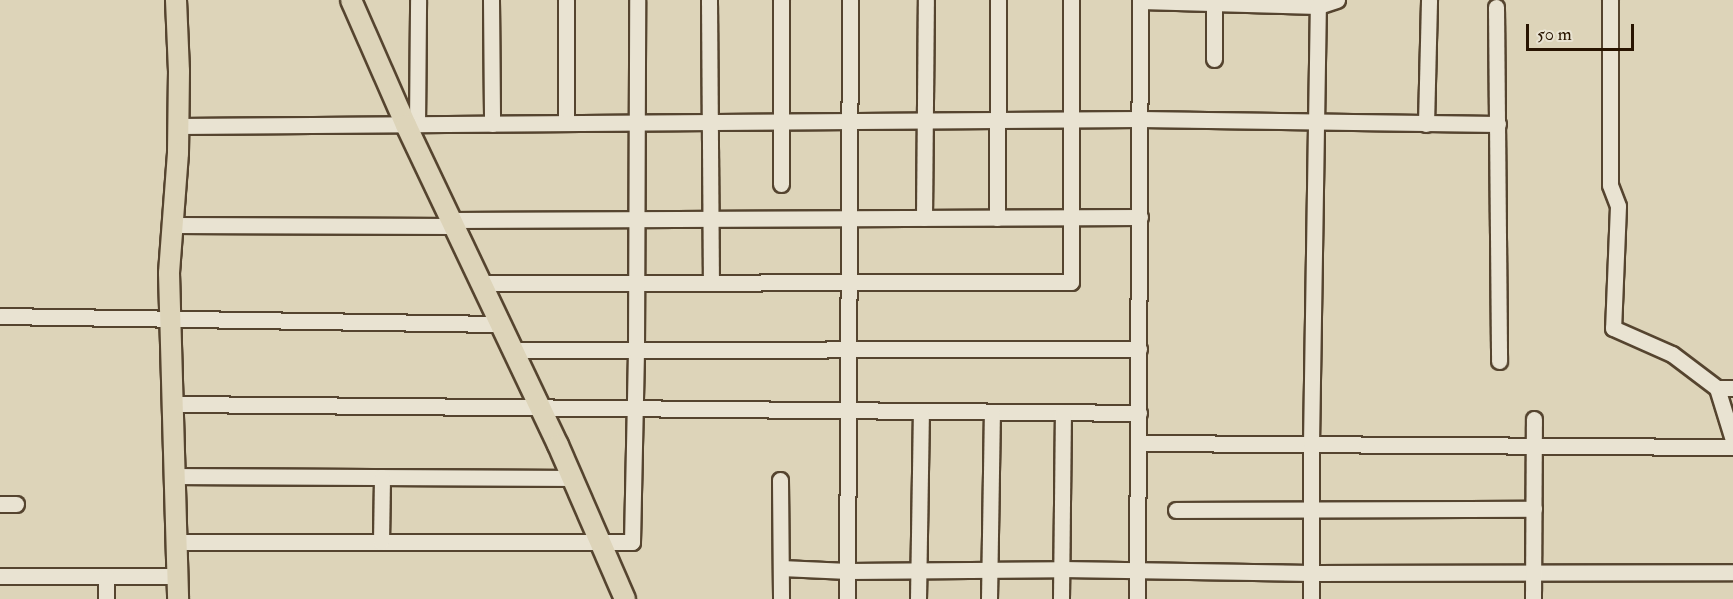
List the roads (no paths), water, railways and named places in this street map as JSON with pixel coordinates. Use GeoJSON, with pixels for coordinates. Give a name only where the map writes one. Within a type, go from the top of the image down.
{"type":"FeatureCollection","features":[{"type":"Feature","properties":{"kind":"main road"},"geometry":{"type":"LineString","coordinates":[[176,0],[178,126],[169,273],[172,317],[177,599]]}},
{"type":"Feature","properties":{"kind":"main road"},"geometry":{"type":"LineString","coordinates":[[351,0],[412,125],[453,223],[540,408],[625,599]]}},
{"type":"Feature","properties":{"kind":"street"},"geometry":{"type":"LineString","coordinates":[[412,125],[418,0]]}},
{"type":"Feature","properties":{"kind":"street"},"geometry":{"type":"LineString","coordinates":[[491,0],[492,124]]}},
{"type":"Feature","properties":{"kind":"street"},"geometry":{"type":"LineString","coordinates":[[566,0],[566,123]]}},
{"type":"Feature","properties":{"kind":"street"},"geometry":{"type":"LineString","coordinates":[[177,542],[632,542],[636,408],[636,0]]}},
{"type":"Feature","properties":{"kind":"street"},"geometry":{"type":"LineString","coordinates":[[709,0],[711,282]]}},
{"type":"Feature","properties":{"kind":"street"},"geometry":{"type":"LineString","coordinates":[[781,0],[781,184]]}},
{"type":"Feature","properties":{"kind":"street"},"geometry":{"type":"LineString","coordinates":[[847,599],[850,0]]}},
{"type":"Feature","properties":{"kind":"street"},"geometry":{"type":"LineString","coordinates":[[924,218],[926,0]]}},
{"type":"Feature","properties":{"kind":"street"},"geometry":{"type":"LineString","coordinates":[[998,0],[998,218]]}},
{"type":"Feature","properties":{"kind":"street"},"geometry":{"type":"LineString","coordinates":[[481,283],[1071,282],[1071,0]]}},
{"type":"Feature","properties":{"kind":"street"},"geometry":{"type":"LineString","coordinates":[[1137,599],[1140,0],[1286,3],[1318,6],[1337,0]]}},
{"type":"Feature","properties":{"kind":"street"},"geometry":{"type":"LineString","coordinates":[[1426,124],[1429,0]]}},
{"type":"Feature","properties":{"kind":"street"},"geometry":{"type":"LineString","coordinates":[[1610,0],[1610,185],[1618,206],[1613,328],[1672,354],[1717,388],[1733,440]]}},
{"type":"Feature","properties":{"kind":"street"},"geometry":{"type":"LineString","coordinates":[[1214,2],[1214,59]]}},
{"type":"Feature","properties":{"kind":"street"},"geometry":{"type":"LineString","coordinates":[[1311,599],[1311,444],[1318,6]]}},
{"type":"Feature","properties":{"kind":"street"},"geometry":{"type":"LineString","coordinates":[[1496,7],[1499,361]]}},
{"type":"Feature","properties":{"kind":"street"},"geometry":{"type":"LineString","coordinates":[[178,126],[1071,119],[1316,124],[1498,124]]}},
{"type":"Feature","properties":{"kind":"street"},"geometry":{"type":"LineString","coordinates":[[173,225],[637,219],[1140,217]]}},
{"type":"Feature","properties":{"kind":"street"},"geometry":{"type":"LineString","coordinates":[[0,316],[500,324]]}},
{"type":"Feature","properties":{"kind":"street"},"geometry":{"type":"LineString","coordinates":[[513,350],[1139,350]]}},
{"type":"Feature","properties":{"kind":"street"},"geometry":{"type":"LineString","coordinates":[[1717,388],[1733,388]]}},
{"type":"Feature","properties":{"kind":"street"},"geometry":{"type":"LineString","coordinates":[[174,404],[1139,413]]}},
{"type":"Feature","properties":{"kind":"street"},"geometry":{"type":"LineString","coordinates":[[918,599],[921,411]]}},
{"type":"Feature","properties":{"kind":"street"},"geometry":{"type":"LineString","coordinates":[[989,599],[992,412]]}},
{"type":"Feature","properties":{"kind":"street"},"geometry":{"type":"LineString","coordinates":[[1061,599],[1063,412]]}},
{"type":"Feature","properties":{"kind":"street"},"geometry":{"type":"LineString","coordinates":[[1533,599],[1534,419]]}},
{"type":"Feature","properties":{"kind":"street"},"geometry":{"type":"LineString","coordinates":[[1139,443],[1733,447]]}},
{"type":"Feature","properties":{"kind":"street"},"geometry":{"type":"LineString","coordinates":[[175,476],[572,478]]}},
{"type":"Feature","properties":{"kind":"street"},"geometry":{"type":"LineString","coordinates":[[381,542],[382,477]]}},
{"type":"Feature","properties":{"kind":"street"},"geometry":{"type":"LineString","coordinates":[[780,480],[781,599]]}},
{"type":"Feature","properties":{"kind":"street"},"geometry":{"type":"LineString","coordinates":[[0,504],[16,504]]}},
{"type":"Feature","properties":{"kind":"street"},"geometry":{"type":"LineString","coordinates":[[1176,510],[1534,509]]}},
{"type":"Feature","properties":{"kind":"street"},"geometry":{"type":"LineString","coordinates":[[781,568],[848,571],[1061,569],[1311,573],[1733,572]]}},
{"type":"Feature","properties":{"kind":"street"},"geometry":{"type":"LineString","coordinates":[[0,576],[177,576]]}},
{"type":"Feature","properties":{"kind":"street"},"geometry":{"type":"LineString","coordinates":[[106,576],[106,599]]}}]}
